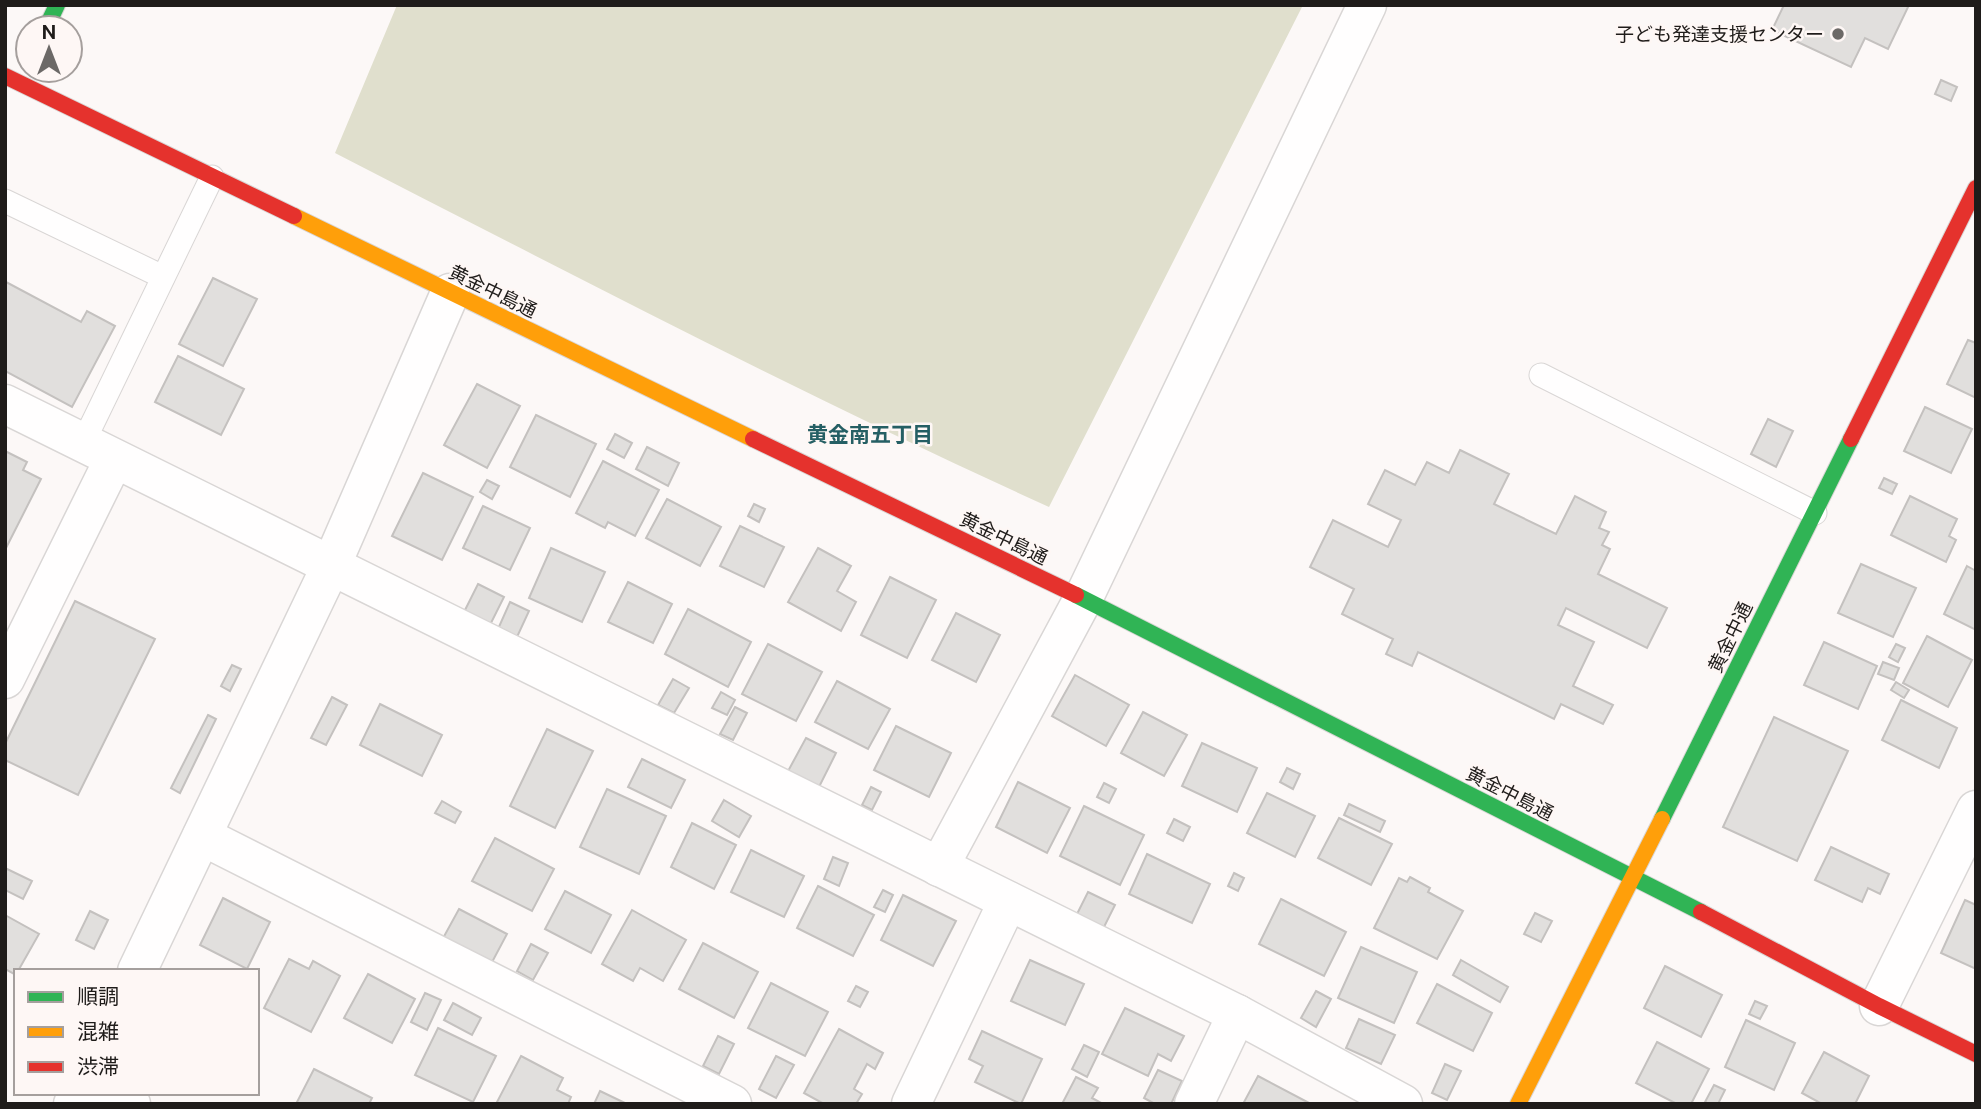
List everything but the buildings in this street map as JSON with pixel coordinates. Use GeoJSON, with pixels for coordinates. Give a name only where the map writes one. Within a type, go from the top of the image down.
{"type":"FeatureCollection","features":[{"type":"Feature","properties":{"kind":"street"},"geometry":{"type":"LineString","coordinates":[[939,867],[1083,600],[1367,5]]}},
{"type":"Feature","properties":{"kind":"street"},"geometry":{"type":"LineString","coordinates":[[10,99],[12,79]]}},
{"type":"Feature","properties":{"kind":"street","name":"黄金中島通"},"geometry":{"type":"LineString","coordinates":[[12,79],[1083,600],[1633,877],[1976,1054]]}},
{"type":"Feature","properties":{"kind":"street","name":"黄金中通"},"geometry":{"type":"LineString","coordinates":[[1518,1104],[1976,188]]}},
{"type":"Feature","properties":{"kind":"street"},"geometry":{"type":"LineString","coordinates":[[138,969],[331,566],[450,293]]}},
{"type":"Feature","properties":{"kind":"street"},"geometry":{"type":"LineString","coordinates":[[5,404],[1237,1014],[1403,1104]]}},
{"type":"Feature","properties":{"kind":"street"},"geometry":{"type":"LineString","coordinates":[[5,679],[99,451]]}},
{"type":"Feature","properties":{"kind":"street"},"geometry":{"type":"LineString","coordinates":[[1879,1006],[1976,810]]}},
{"type":"Feature","properties":{"kind":"street"},"geometry":{"type":"LineString","coordinates":[[202,836],[732,1104]]}},
{"type":"Feature","properties":{"kind":"street"},"geometry":{"type":"LineString","coordinates":[[911,1104],[1009,901]]}},
{"type":"Feature","properties":{"kind":"street"},"geometry":{"type":"LineString","coordinates":[[1194,1104],[1237,1014]]}},
{"type":"Feature","properties":{"kind":"street"},"geometry":{"type":"LineString","coordinates":[[114,1095],[131,1104]]}},
{"type":"Feature","properties":{"kind":"lane"},"geometry":{"type":"LineString","coordinates":[[99,451],[163,277],[212,177]]}},
{"type":"Feature","properties":{"kind":"lane"},"geometry":{"type":"LineString","coordinates":[[5,201],[163,277]]}},
{"type":"Feature","properties":{"kind":"lane"},"geometry":{"type":"LineString","coordinates":[[1541,375],[1815,513]]}},
{"type":"Feature","properties":{"kind":"green space"},"geometry":{"type":"Polygon","coordinates":[[[397,5],[1303,5],[1049,507],[779,379],[335,153],[397,5]]]}},
{"type":"Feature","properties":{"kind":"traffic: fast"},"geometry":{"type":"LineString","coordinates":[[53,14],[57,5]]}},
{"type":"Feature","properties":{"kind":"traffic: fast"},"geometry":{"type":"LineString","coordinates":[[1662,819],[1851,439]]}},
{"type":"Feature","properties":{"kind":"traffic: fast"},"geometry":{"type":"LineString","coordinates":[[1076,595],[1701,912]]}},
{"type":"Feature","properties":{"kind":"traffic: slow"},"geometry":{"type":"LineString","coordinates":[[294,216],[753,439]]}},
{"type":"Feature","properties":{"kind":"traffic: slow"},"geometry":{"type":"LineString","coordinates":[[1518,1104],[1662,819]]}},
{"type":"Feature","properties":{"kind":"traffic: jam"},"geometry":{"type":"LineString","coordinates":[[5,76],[294,216]]}},
{"type":"Feature","properties":{"kind":"traffic: jam"},"geometry":{"type":"LineString","coordinates":[[1851,439],[1976,188]]}},
{"type":"Feature","properties":{"kind":"traffic: jam"},"geometry":{"type":"LineString","coordinates":[[753,439],[1076,595]]}},
{"type":"Feature","properties":{"kind":"traffic: jam"},"geometry":{"type":"LineString","coordinates":[[1701,912],[1976,1054]]}},
{"type":"Feature","properties":{"kind":"place","name":"子ども発達支援センター"},"geometry":{"type":"Point","coordinates":[1838,34]}},
{"type":"Feature","properties":{"kind":"district","name":"黄金南五丁目"},"geometry":{"type":"Point","coordinates":[870,435]}}]}
